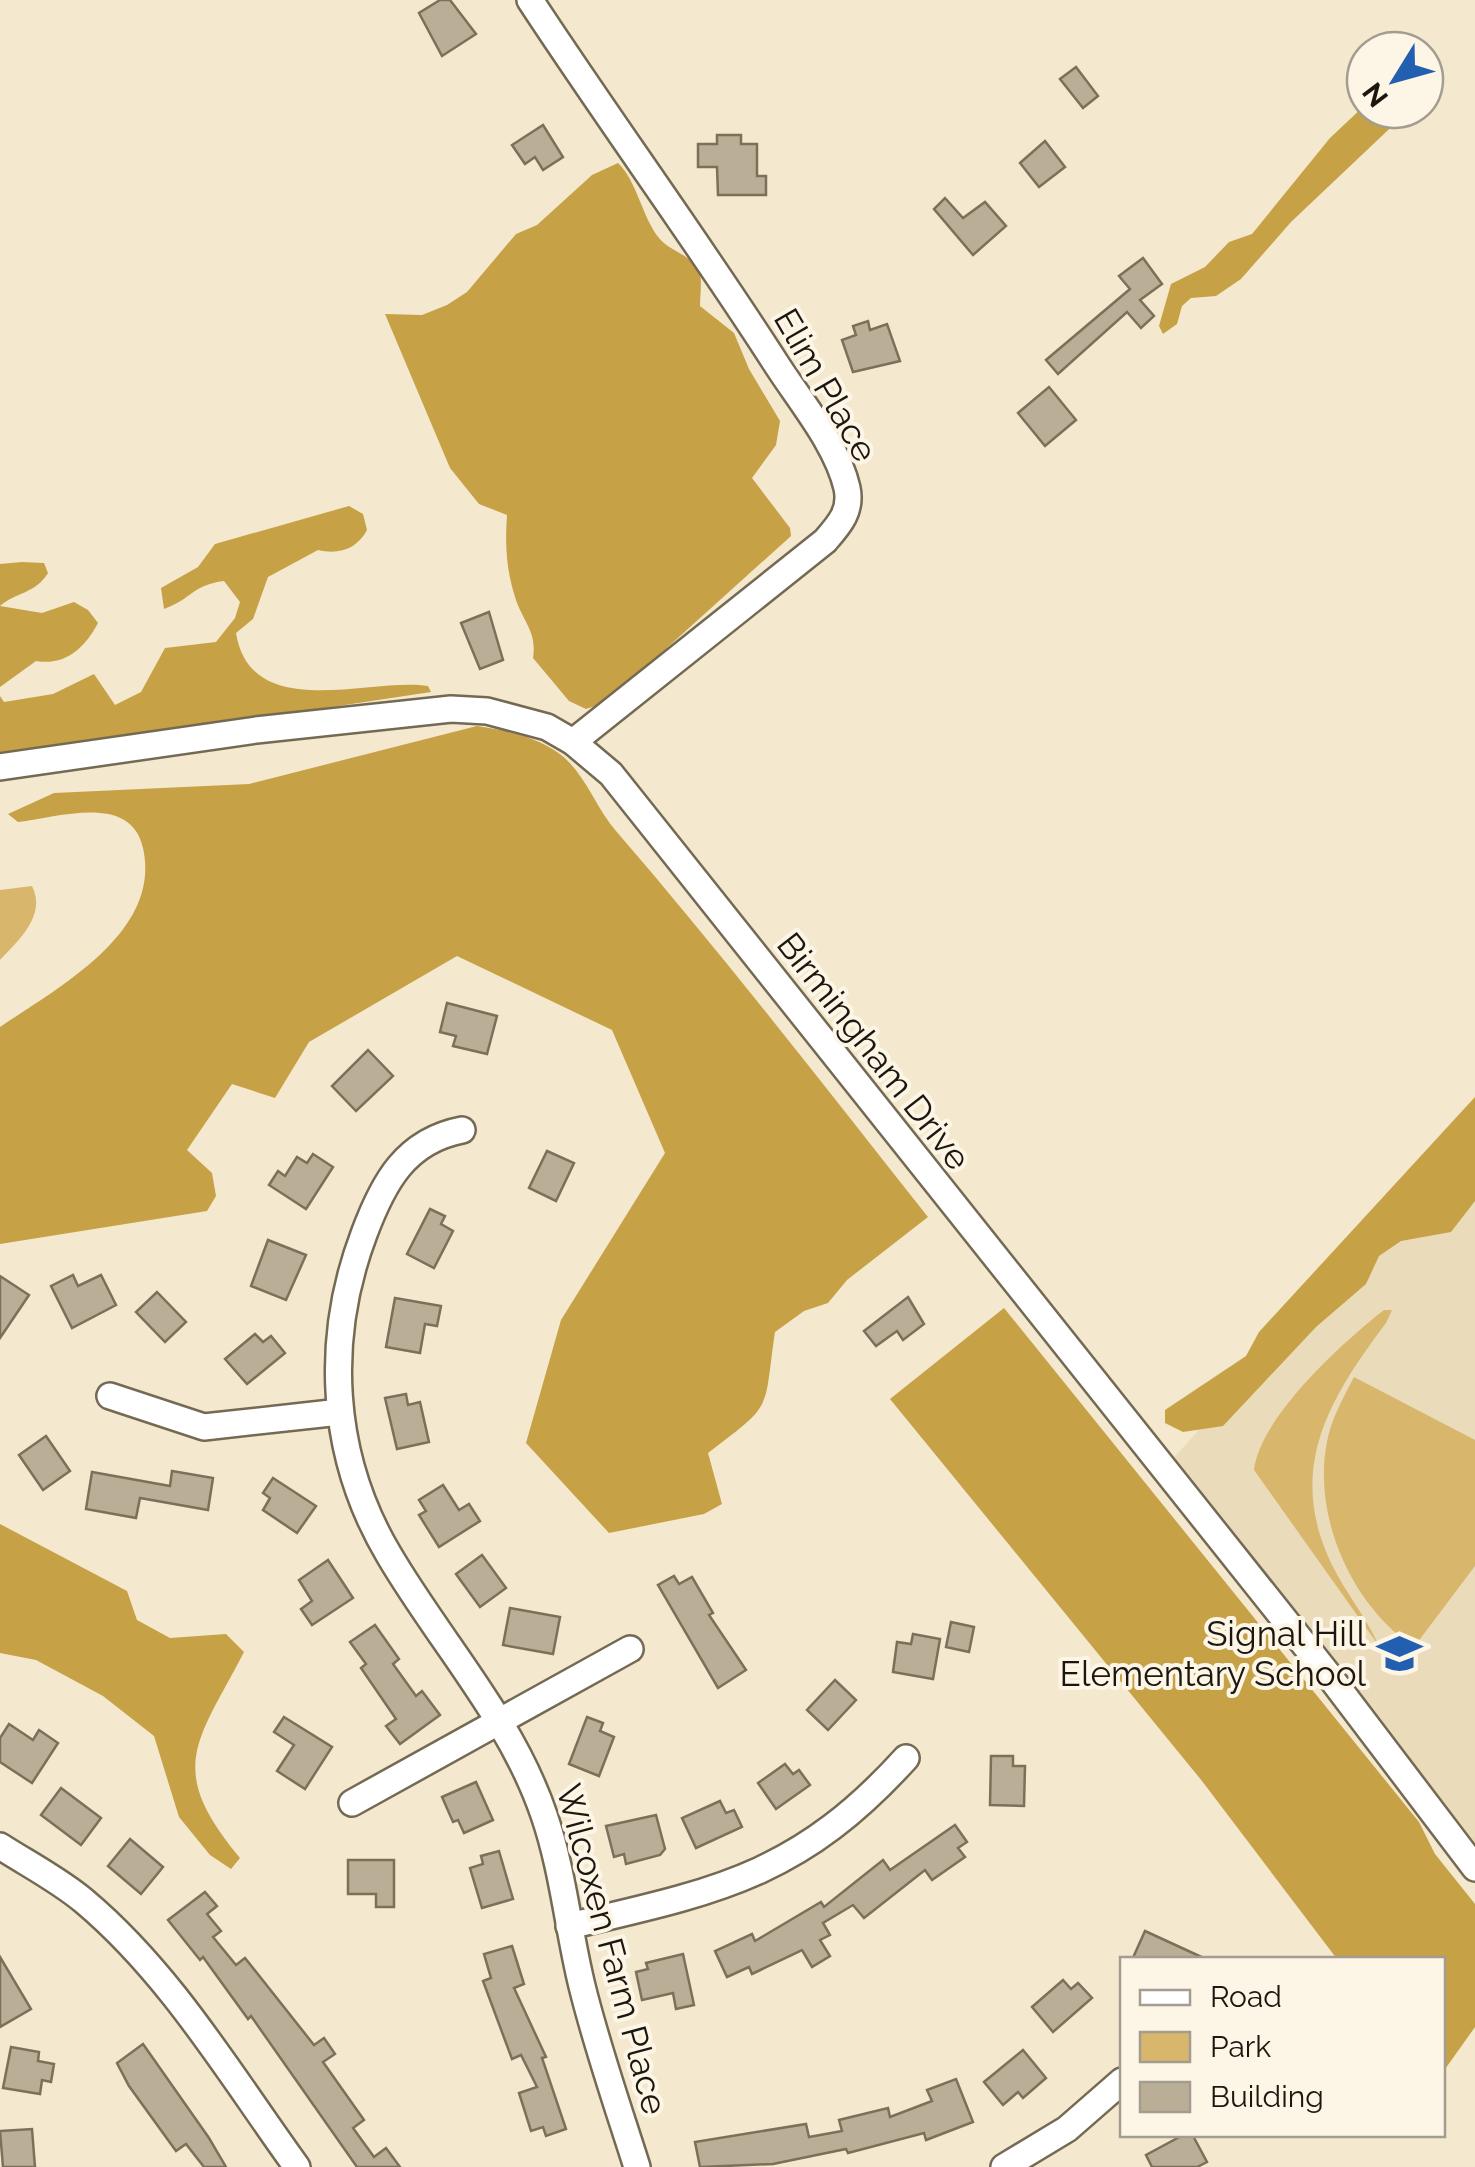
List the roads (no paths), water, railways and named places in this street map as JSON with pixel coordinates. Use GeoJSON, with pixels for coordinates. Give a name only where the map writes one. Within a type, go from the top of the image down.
{"type":"FeatureCollection","features":[{"type":"Feature","properties":{"kind":"street","name":"Elim Place"},"geometry":{"type":"LineString","coordinates":[[530,0],[699,244],[842,474],[849,499],[842,521],[824,541],[573,742]]}},
{"type":"Feature","properties":{"kind":"street","name":"Birmingham Drive"},"geometry":{"type":"LineString","coordinates":[[0,767],[415,710],[488,710],[518,716],[573,742],[611,774],[1327,1673],[1475,1868]]}},
{"type":"Feature","properties":{"kind":"street","name":"Wilcoxen Farm Place"},"geometry":{"type":"LineString","coordinates":[[462,1130],[429,1140],[400,1162],[366,1230],[348,1279],[339,1323],[340,1412],[353,1474],[374,1528],[501,1724],[544,1814],[594,2029],[638,2167]]}},
{"type":"Feature","properties":{"kind":"street"},"geometry":{"type":"LineString","coordinates":[[110,1396],[204,1427],[340,1412]]}},
{"type":"Feature","properties":{"kind":"street"},"geometry":{"type":"LineString","coordinates":[[352,1803],[501,1724],[630,1649]]}},
{"type":"Feature","properties":{"kind":"street"},"geometry":{"type":"LineString","coordinates":[[568,1926],[705,1894],[766,1869],[841,1824],[906,1758]]}},
{"type":"Feature","properties":{"kind":"street"},"geometry":{"type":"LineString","coordinates":[[0,1846],[82,1900],[134,1948],[172,1993],[297,2167]]}},
{"type":"Feature","properties":{"kind":"street"},"geometry":{"type":"LineString","coordinates":[[1004,2167],[1067,2129],[1120,2083]]}},
{"type":"Feature","properties":{"kind":"place","name":"Signal Hill Elementary School"},"geometry":{"type":"Point","coordinates":[1399,1653]}}]}
